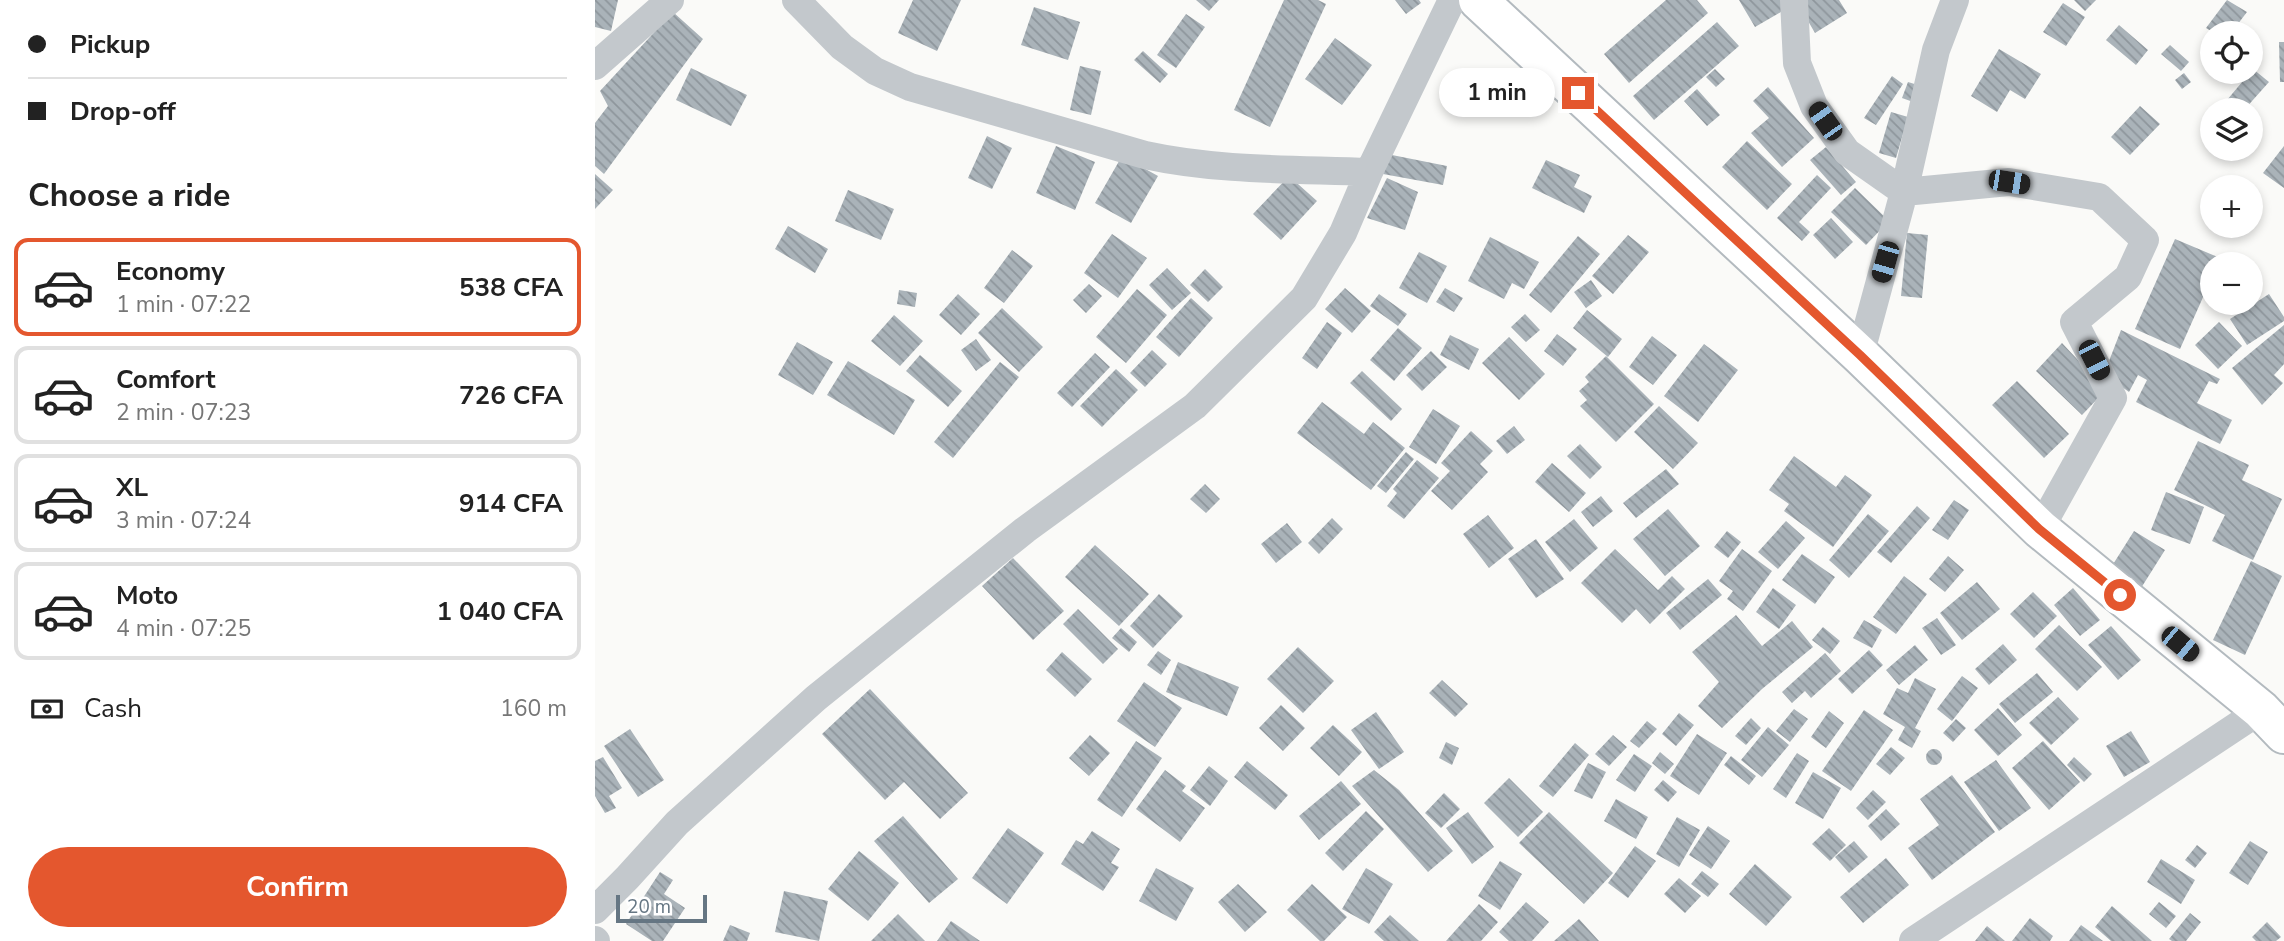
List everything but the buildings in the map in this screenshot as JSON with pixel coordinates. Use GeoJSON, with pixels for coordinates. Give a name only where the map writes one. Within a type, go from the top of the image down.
{"type":"FeatureCollection","features":[{"type":"Feature","properties":{"kind":"street"},"geometry":{"type":"LineString","coordinates":[[595,66],[670,0]]}},
{"type":"Feature","properties":{"kind":"street"},"geometry":{"type":"LineString","coordinates":[[796,0],[842,47],[874,71],[910,87],[1176,161],[1209,165],[1369,172]]}},
{"type":"Feature","properties":{"kind":"street"},"geometry":{"type":"LineString","coordinates":[[595,909],[677,823],[815,698],[1025,530],[1195,407],[1304,298],[1343,233],[1369,172],[1452,0]]}},
{"type":"Feature","properties":{"kind":"street"},"geometry":{"type":"LineString","coordinates":[[1478,0],[1860,355],[2039,529],[2272,722],[1913,941]]}},
{"type":"Feature","properties":{"kind":"street"},"geometry":{"type":"LineString","coordinates":[[1794,0],[1797,63],[1814,106],[1847,152],[1904,192],[2009,182],[2099,197],[2145,240],[2128,277],[2074,322],[2113,398],[2039,529]]}},
{"type":"Feature","properties":{"kind":"street"},"geometry":{"type":"LineString","coordinates":[[1860,355],[1904,192],[1936,50],[1955,0]]}},
{"type":"Feature","properties":{"kind":"route"},"geometry":{"type":"LineString","coordinates":[[1578,93],[1860,355],[2039,529],[2120,595]]}}]}
